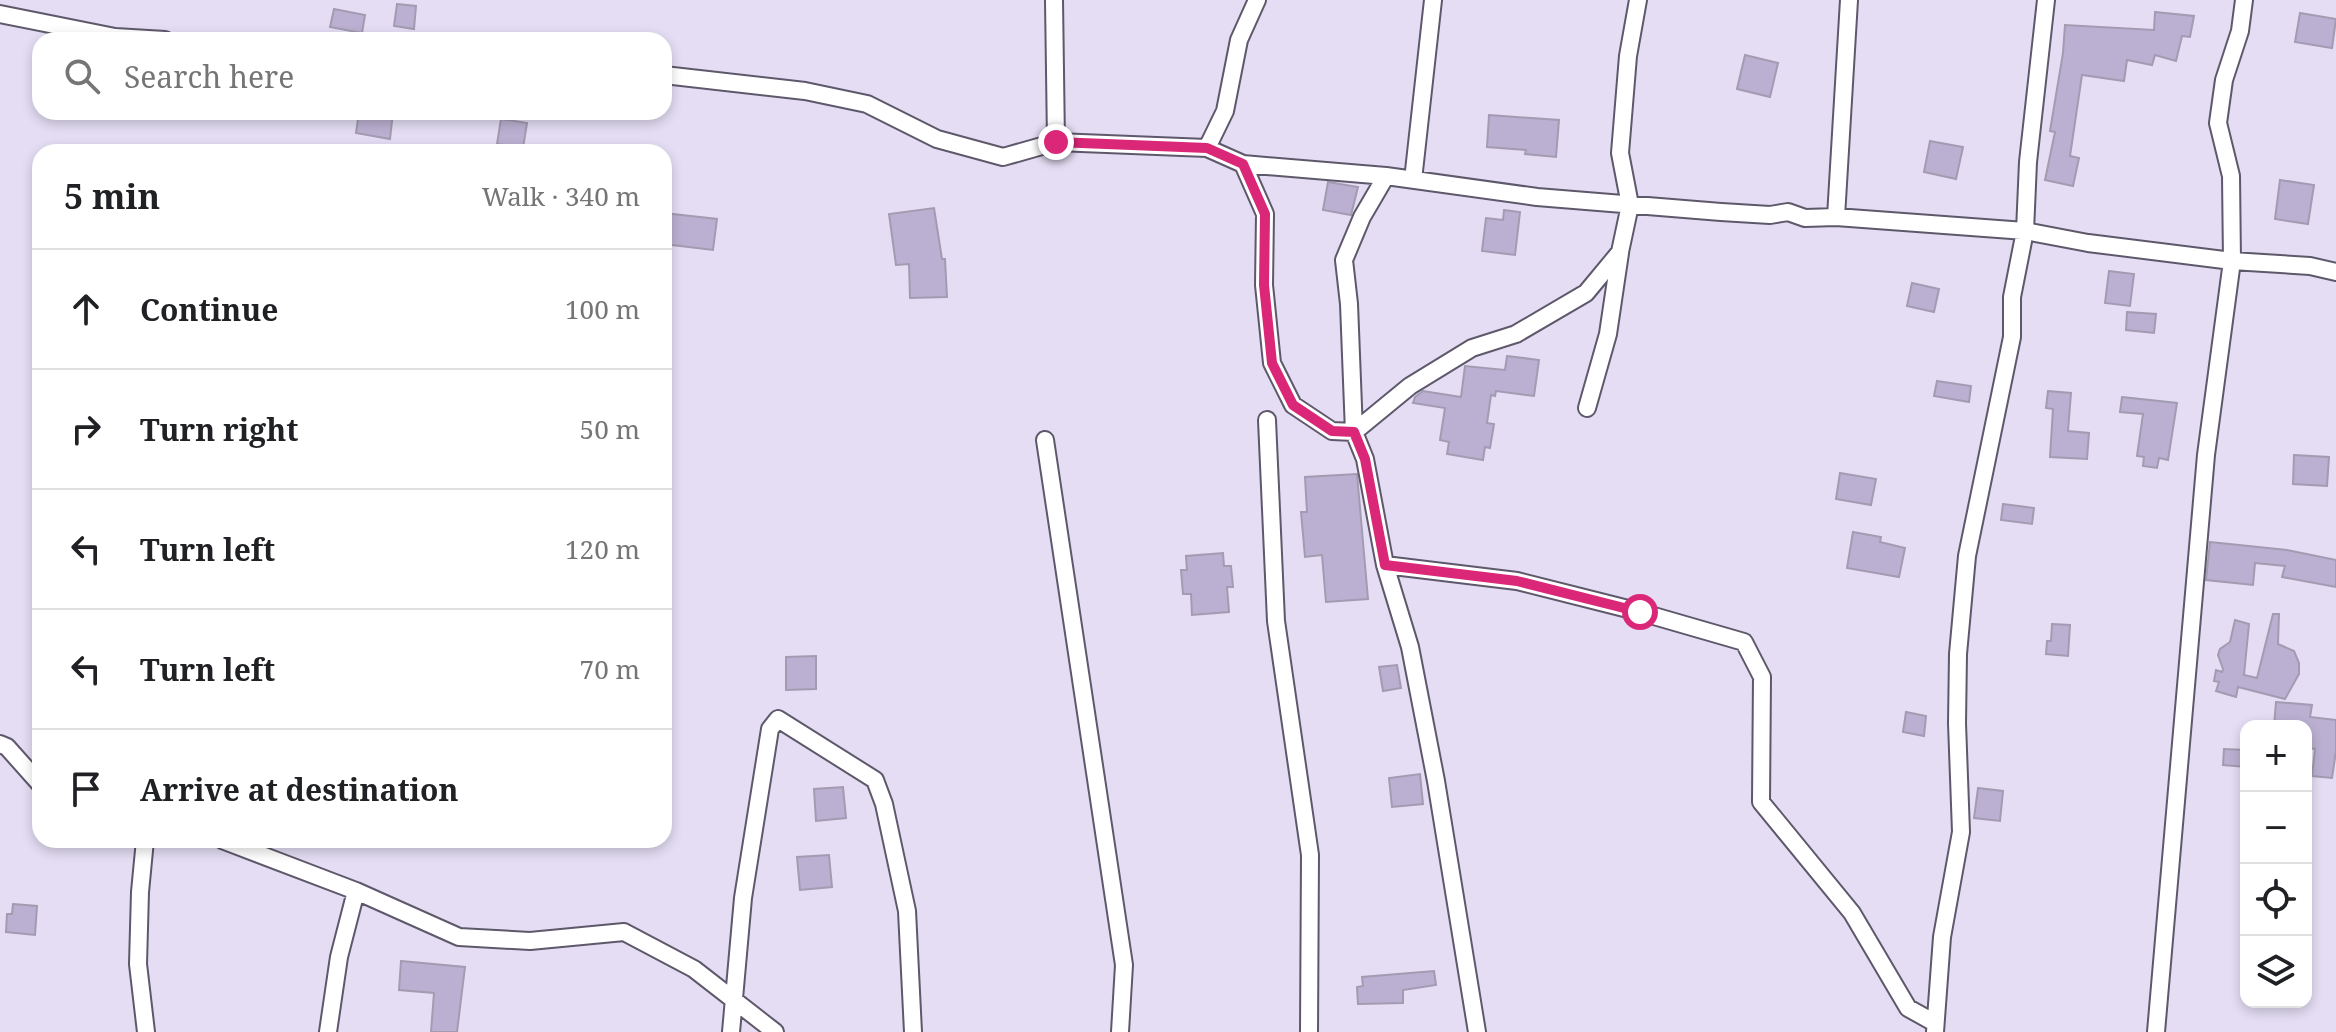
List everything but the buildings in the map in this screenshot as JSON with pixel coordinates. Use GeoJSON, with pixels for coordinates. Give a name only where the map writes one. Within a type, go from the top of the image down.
{"type":"FeatureCollection","features":[{"type":"Feature","properties":{"kind":"street"},"geometry":{"type":"LineString","coordinates":[[1054,0],[1056,142]]}},
{"type":"Feature","properties":{"kind":"street"},"geometry":{"type":"LineString","coordinates":[[1207,148],[1225,111],[1239,40],[1257,0]]}},
{"type":"Feature","properties":{"kind":"street"},"geometry":{"type":"LineString","coordinates":[[1413,180],[1433,0]]}},
{"type":"Feature","properties":{"kind":"street"},"geometry":{"type":"LineString","coordinates":[[1587,408],[1608,334],[1630,205],[1620,153],[1628,56],[1638,0]]}},
{"type":"Feature","properties":{"kind":"street"},"geometry":{"type":"LineString","coordinates":[[1836,217],[1849,0]]}},
{"type":"Feature","properties":{"kind":"street"},"geometry":{"type":"LineString","coordinates":[[1935,1028],[1942,937],[1961,832],[1958,654],[1967,556],[2012,337],[2012,297],[2025,231],[2028,162],[2046,0]]}},
{"type":"Feature","properties":{"kind":"street"},"geometry":{"type":"LineString","coordinates":[[2156,1032],[2206,455],[2232,261],[2231,176],[2218,123],[2224,80],[2240,31],[2244,0]]}},
{"type":"Feature","properties":{"kind":"street"},"geometry":{"type":"LineString","coordinates":[[0,14],[90,32]]}},
{"type":"Feature","properties":{"kind":"street"},"geometry":{"type":"LineString","coordinates":[[672,76],[805,91],[867,104],[937,139],[1003,157],[1056,142],[1207,148],[1243,164],[1386,176],[1537,197],[1770,215],[1788,212],[1805,218],[1836,217],[2025,231],[2088,243],[2232,261],[2310,266],[2336,272]]}},
{"type":"Feature","properties":{"kind":"street"},"geometry":{"type":"LineString","coordinates":[[1243,164],[1265,214],[1264,285],[1272,363],[1293,405],[1332,431],[1354,432],[1410,386],[1472,348],[1516,334],[1586,293],[1620,252]]}},
{"type":"Feature","properties":{"kind":"street"},"geometry":{"type":"LineString","coordinates":[[1386,176],[1362,217],[1344,260],[1349,304],[1354,432],[1365,459],[1385,565],[1410,647],[1439,796],[1477,1032]]}},
{"type":"Feature","properties":{"kind":"street"},"geometry":{"type":"LineString","coordinates":[[1267,420],[1276,621],[1310,855],[1309,1032]]}},
{"type":"Feature","properties":{"kind":"street"},"geometry":{"type":"LineString","coordinates":[[1045,440],[1124,965],[1120,1032]]}},
{"type":"Feature","properties":{"kind":"street"},"geometry":{"type":"LineString","coordinates":[[1385,565],[1517,581],[1744,642],[1762,677],[1761,802],[1852,913],[1908,1008],[1935,1028]]}},
{"type":"Feature","properties":{"kind":"street"},"geometry":{"type":"LineString","coordinates":[[731,1032],[743,898],[770,729],[778,719],[875,780],[884,804],[907,911],[913,1032]]}},
{"type":"Feature","properties":{"kind":"street"},"geometry":{"type":"LineString","coordinates":[[0,744],[7,747],[32,775]]}},
{"type":"Feature","properties":{"kind":"street"},"geometry":{"type":"LineString","coordinates":[[144,848],[138,964],[146,1032]]}},
{"type":"Feature","properties":{"kind":"street"},"geometry":{"type":"LineString","coordinates":[[243,848],[356,891],[459,937],[530,941],[624,932],[694,969],[775,1032]]}},
{"type":"Feature","properties":{"kind":"street"},"geometry":{"type":"LineString","coordinates":[[328,1032],[339,957],[356,891]]}},
{"type":"Feature","properties":{"kind":"route"},"geometry":{"type":"LineString","coordinates":[[1056,142],[1207,148],[1243,164],[1265,214],[1264,285],[1272,363],[1293,405],[1332,431],[1354,432],[1365,459],[1385,565],[1517,581],[1640,612]]}}]}
